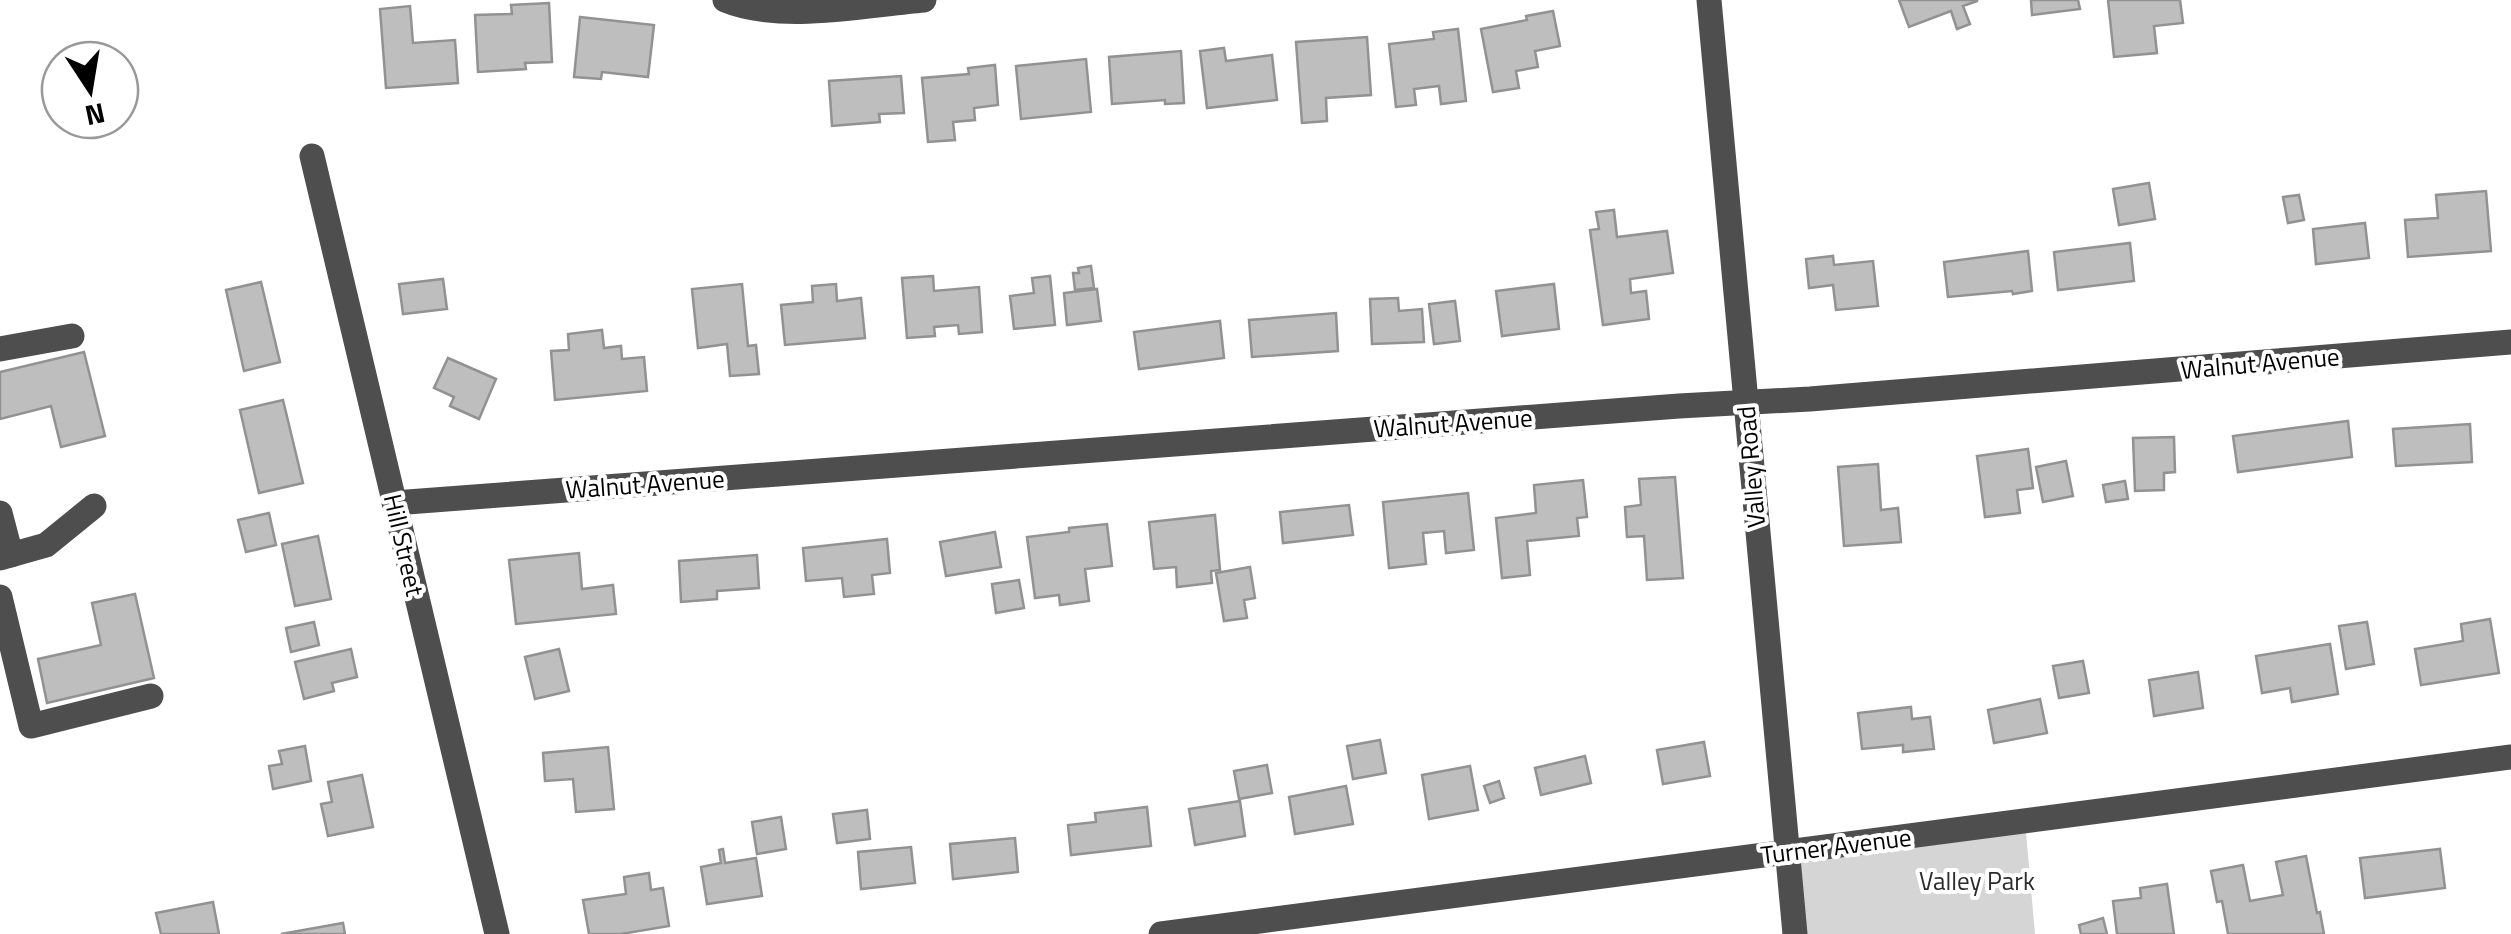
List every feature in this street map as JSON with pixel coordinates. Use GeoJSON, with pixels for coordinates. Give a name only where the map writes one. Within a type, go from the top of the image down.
{"type":"FeatureCollection","features":[{"type":"Feature","properties":{"kind":"street"},"geometry":{"type":"LineString","coordinates":[[725,0],[752,8],[796,12],[924,0]]}},
{"type":"Feature","properties":{"kind":"street","name":"Valley Road"},"geometry":{"type":"LineString","coordinates":[[1709,0],[1795,934]]}},
{"type":"Feature","properties":{"kind":"street","name":"Hill Street"},"geometry":{"type":"LineString","coordinates":[[312,156],[497,934]]}},
{"type":"Feature","properties":{"kind":"street"},"geometry":{"type":"LineString","coordinates":[[0,349],[72,336]]}},
{"type":"Feature","properties":{"kind":"street","name":"Walnut Avenue"},"geometry":{"type":"LineString","coordinates":[[394,503],[1829,398],[2511,342]]}},
{"type":"Feature","properties":{"kind":"street"},"geometry":{"type":"LineString","coordinates":[[0,513],[5,556],[46,545],[94,506]]}},
{"type":"Feature","properties":{"kind":"street"},"geometry":{"type":"LineString","coordinates":[[0,598],[31,726],[151,696]]}},
{"type":"Feature","properties":{"kind":"street","name":"Turner Avenue"},"geometry":{"type":"LineString","coordinates":[[1160,934],[2511,757]]}},
{"type":"Feature","properties":{"kind":"green space","name":"Valley Park"},"geometry":{"type":"Polygon","coordinates":[[[2025,821],[2035,934],[1795,934],[1788,852],[2025,821]]]}},
{"type":"Feature","properties":{"kind":"building"},"geometry":{"type":"Polygon","coordinates":[[[1899,0],[1977,1],[1963,6],[1970,24],[1957,29],[1951,11],[1909,27],[1899,0]]]}},
{"type":"Feature","properties":{"kind":"building"},"geometry":{"type":"Polygon","coordinates":[[[2031,0],[2078,0],[2080,9],[2032,15],[2031,0]]]}},
{"type":"Feature","properties":{"kind":"building"},"geometry":{"type":"Polygon","coordinates":[[[2108,0],[2180,0],[2183,23],[2154,26],[2157,53],[2114,57],[2108,0]]]}},
{"type":"Feature","properties":{"kind":"building"},"geometry":{"type":"Polygon","coordinates":[[[549,3],[552,62],[525,63],[526,69],[478,72],[475,15],[512,14],[511,5],[549,3]]]}},
{"type":"Feature","properties":{"kind":"building"},"geometry":{"type":"Polygon","coordinates":[[[410,6],[413,43],[455,40],[458,83],[386,88],[380,9],[410,6]]]}},
{"type":"Feature","properties":{"kind":"building"},"geometry":{"type":"Polygon","coordinates":[[[1553,11],[1560,46],[1535,51],[1538,67],[1516,71],[1519,88],[1493,92],[1481,29],[1553,11]]]}},
{"type":"Feature","properties":{"kind":"building"},"geometry":{"type":"Polygon","coordinates":[[[580,17],[654,25],[648,77],[602,72],[601,79],[574,77],[580,17]]]}},
{"type":"Feature","properties":{"kind":"building"},"geometry":{"type":"Polygon","coordinates":[[[1458,29],[1466,101],[1441,104],[1439,86],[1414,89],[1416,105],[1396,107],[1389,44],[1434,39],[1433,32],[1458,29]]]}},
{"type":"Feature","properties":{"kind":"building"},"geometry":{"type":"Polygon","coordinates":[[[1367,37],[1371,95],[1326,98],[1327,121],[1302,123],[1296,42],[1367,37]]]}},
{"type":"Feature","properties":{"kind":"building"},"geometry":{"type":"Polygon","coordinates":[[[1224,48],[1226,61],[1272,55],[1277,100],[1207,108],[1200,51],[1224,48]]]}},
{"type":"Feature","properties":{"kind":"building"},"geometry":{"type":"Polygon","coordinates":[[[1181,51],[1184,103],[1165,104],[1165,100],[1112,104],[1109,57],[1181,51]]]}},
{"type":"Feature","properties":{"kind":"building"},"geometry":{"type":"Polygon","coordinates":[[[1086,59],[1091,112],[1021,119],[1016,66],[1086,59]]]}},
{"type":"Feature","properties":{"kind":"building"},"geometry":{"type":"Polygon","coordinates":[[[995,65],[998,105],[974,108],[975,120],[953,122],[955,140],[928,142],[922,78],[969,74],[968,68],[995,65]]]}},
{"type":"Feature","properties":{"kind":"building"},"geometry":{"type":"Polygon","coordinates":[[[901,76],[904,113],[879,114],[880,122],[832,126],[829,81],[901,76]]]}},
{"type":"Feature","properties":{"kind":"building"},"geometry":{"type":"Polygon","coordinates":[[[2149,183],[2155,219],[2119,225],[2113,189],[2149,183]]]}},
{"type":"Feature","properties":{"kind":"building"},"geometry":{"type":"Polygon","coordinates":[[[2486,191],[2491,251],[2408,257],[2405,220],[2438,218],[2436,195],[2486,191]]]}},
{"type":"Feature","properties":{"kind":"building"},"geometry":{"type":"Polygon","coordinates":[[[2299,195],[2304,220],[2288,223],[2283,197],[2299,195]]]}},
{"type":"Feature","properties":{"kind":"building"},"geometry":{"type":"Polygon","coordinates":[[[1614,210],[1617,237],[1667,231],[1673,273],[1630,279],[1631,293],[1646,291],[1649,319],[1603,325],[1590,230],[1599,229],[1596,212],[1614,210]]]}},
{"type":"Feature","properties":{"kind":"building"},"geometry":{"type":"Polygon","coordinates":[[[2365,223],[2369,258],[2316,264],[2313,229],[2365,223]]]}},
{"type":"Feature","properties":{"kind":"building"},"geometry":{"type":"Polygon","coordinates":[[[2130,243],[2134,281],[2058,290],[2054,252],[2130,243]]]}},
{"type":"Feature","properties":{"kind":"building"},"geometry":{"type":"Polygon","coordinates":[[[2028,251],[2032,291],[1948,297],[1944,262],[2028,251]]]}},
{"type":"Feature","properties":{"kind":"building"},"geometry":{"type":"Polygon","coordinates":[[[1833,256],[1834,265],[1873,261],[1878,306],[1836,310],[1833,285],[1809,288],[1806,259],[1833,256]]]}},
{"type":"Feature","properties":{"kind":"building"},"geometry":{"type":"Polygon","coordinates":[[[1091,266],[1094,288],[1075,290],[1073,273],[1091,266]]]}},
{"type":"Feature","properties":{"kind":"building"},"geometry":{"type":"Polygon","coordinates":[[[933,276],[934,291],[979,287],[982,332],[959,334],[958,325],[934,327],[935,336],[907,338],[902,278],[933,276]]]}},
{"type":"Feature","properties":{"kind":"building"},"geometry":{"type":"Polygon","coordinates":[[[1050,276],[1055,325],[1014,329],[1010,296],[1034,293],[1032,278],[1050,276]]]}},
{"type":"Feature","properties":{"kind":"building"},"geometry":{"type":"Polygon","coordinates":[[[443,279],[447,309],[403,314],[399,284],[443,279]]]}},
{"type":"Feature","properties":{"kind":"building"},"geometry":{"type":"Polygon","coordinates":[[[261,282],[280,362],[244,371],[226,290],[261,282]]]}},
{"type":"Feature","properties":{"kind":"building"},"geometry":{"type":"Polygon","coordinates":[[[742,284],[748,346],[756,345],[759,374],[730,376],[727,344],[698,348],[692,289],[742,284]]]}},
{"type":"Feature","properties":{"kind":"building"},"geometry":{"type":"Polygon","coordinates":[[[836,284],[837,301],[861,298],[865,338],[785,345],[781,305],[813,302],[812,286],[836,284]]]}},
{"type":"Feature","properties":{"kind":"building"},"geometry":{"type":"Polygon","coordinates":[[[1554,284],[1559,329],[1502,336],[1496,291],[1554,284]]]}},
{"type":"Feature","properties":{"kind":"building"},"geometry":{"type":"Polygon","coordinates":[[[1097,289],[1101,321],[1067,325],[1064,293],[1097,289]]]}},
{"type":"Feature","properties":{"kind":"building"},"geometry":{"type":"Polygon","coordinates":[[[1398,298],[1399,311],[1422,309],[1424,342],[1372,344],[1370,299],[1398,298]]]}},
{"type":"Feature","properties":{"kind":"building"},"geometry":{"type":"Polygon","coordinates":[[[1455,301],[1460,341],[1434,344],[1429,304],[1455,301]]]}},
{"type":"Feature","properties":{"kind":"building"},"geometry":{"type":"Polygon","coordinates":[[[1336,313],[1338,351],[1252,357],[1249,320],[1336,313]]]}},
{"type":"Feature","properties":{"kind":"building"},"geometry":{"type":"Polygon","coordinates":[[[1220,321],[1224,358],[1139,369],[1134,332],[1220,321]]]}},
{"type":"Feature","properties":{"kind":"building"},"geometry":{"type":"Polygon","coordinates":[[[602,330],[604,348],[621,346],[622,359],[644,357],[647,391],[555,400],[551,351],[569,350],[568,334],[602,330]]]}},
{"type":"Feature","properties":{"kind":"building"},"geometry":{"type":"Polygon","coordinates":[[[84,352],[105,436],[61,447],[51,406],[0,419],[0,372],[84,352]]]}},
{"type":"Feature","properties":{"kind":"building"},"geometry":{"type":"Polygon","coordinates":[[[448,358],[496,379],[479,419],[450,406],[454,397],[434,388],[448,358]]]}},
{"type":"Feature","properties":{"kind":"building"},"geometry":{"type":"Polygon","coordinates":[[[283,400],[303,483],[259,493],[240,410],[283,400]]]}},
{"type":"Feature","properties":{"kind":"building"},"geometry":{"type":"Polygon","coordinates":[[[2348,421],[2352,457],[2238,472],[2233,436],[2348,421]]]}},
{"type":"Feature","properties":{"kind":"building"},"geometry":{"type":"Polygon","coordinates":[[[2470,424],[2472,462],[2396,466],[2393,429],[2470,424]]]}},
{"type":"Feature","properties":{"kind":"building"},"geometry":{"type":"Polygon","coordinates":[[[2174,437],[2175,472],[2164,473],[2164,490],[2135,491],[2133,438],[2174,437]]]}},
{"type":"Feature","properties":{"kind":"building"},"geometry":{"type":"Polygon","coordinates":[[[2028,449],[2033,488],[2017,490],[2020,513],[1985,517],[1977,456],[2028,449]]]}},
{"type":"Feature","properties":{"kind":"building"},"geometry":{"type":"Polygon","coordinates":[[[2066,461],[2073,496],[2043,502],[2036,467],[2066,461]]]}},
{"type":"Feature","properties":{"kind":"building"},"geometry":{"type":"Polygon","coordinates":[[[1878,464],[1881,510],[1898,508],[1901,542],[1844,546],[1838,467],[1878,464]]]}},
{"type":"Feature","properties":{"kind":"building"},"geometry":{"type":"Polygon","coordinates":[[[1675,477],[1683,578],[1647,580],[1644,536],[1627,537],[1625,507],[1641,505],[1639,479],[1675,477]]]}},
{"type":"Feature","properties":{"kind":"building"},"geometry":{"type":"Polygon","coordinates":[[[1583,480],[1587,517],[1577,518],[1579,536],[1527,541],[1530,575],[1502,578],[1496,518],[1536,513],[1534,485],[1583,480]]]}},
{"type":"Feature","properties":{"kind":"building"},"geometry":{"type":"Polygon","coordinates":[[[2125,481],[2128,499],[2106,502],[2103,485],[2125,481]]]}},
{"type":"Feature","properties":{"kind":"building"},"geometry":{"type":"Polygon","coordinates":[[[1468,493],[1474,550],[1446,553],[1444,531],[1423,533],[1426,564],[1389,568],[1383,502],[1468,493]]]}},
{"type":"Feature","properties":{"kind":"building"},"geometry":{"type":"Polygon","coordinates":[[[1349,505],[1353,535],[1283,543],[1280,512],[1349,505]]]}},
{"type":"Feature","properties":{"kind":"building"},"geometry":{"type":"Polygon","coordinates":[[[269,513],[276,545],[246,552],[238,520],[269,513]]]}},
{"type":"Feature","properties":{"kind":"building"},"geometry":{"type":"Polygon","coordinates":[[[1215,515],[1220,570],[1211,571],[1212,583],[1177,587],[1176,567],[1154,569],[1149,522],[1215,515]]]}},
{"type":"Feature","properties":{"kind":"building"},"geometry":{"type":"Polygon","coordinates":[[[1107,524],[1112,566],[1085,569],[1089,601],[1060,605],[1059,595],[1035,598],[1027,537],[1107,524]]]}},
{"type":"Feature","properties":{"kind":"building"},"geometry":{"type":"Polygon","coordinates":[[[995,532],[1001,567],[946,576],[940,542],[995,532]]]}},
{"type":"Feature","properties":{"kind":"building"},"geometry":{"type":"Polygon","coordinates":[[[318,536],[331,599],[295,606],[282,544],[318,536]]]}},
{"type":"Feature","properties":{"kind":"building"},"geometry":{"type":"Polygon","coordinates":[[[887,539],[890,573],[872,575],[874,594],[844,597],[842,578],[806,581],[803,548],[887,539]]]}},
{"type":"Feature","properties":{"kind":"building"},"geometry":{"type":"Polygon","coordinates":[[[579,553],[582,589],[613,585],[616,614],[516,624],[509,560],[579,553]]]}},
{"type":"Feature","properties":{"kind":"building"},"geometry":{"type":"Polygon","coordinates":[[[757,555],[759,588],[717,591],[717,599],[681,602],[679,561],[757,555]]]}},
{"type":"Feature","properties":{"kind":"building"},"geometry":{"type":"Polygon","coordinates":[[[1250,567],[1255,598],[1244,600],[1247,618],[1224,621],[1216,573],[1250,567]]]}},
{"type":"Feature","properties":{"kind":"building"},"geometry":{"type":"Polygon","coordinates":[[[1019,580],[1024,608],[996,613],[992,584],[1019,580]]]}},
{"type":"Feature","properties":{"kind":"building"},"geometry":{"type":"Polygon","coordinates":[[[135,594],[154,678],[47,703],[38,659],[101,645],[92,603],[135,594]]]}},
{"type":"Feature","properties":{"kind":"building"},"geometry":{"type":"Polygon","coordinates":[[[2490,619],[2499,673],[2421,685],[2415,649],[2463,641],[2461,624],[2490,619]]]}},
{"type":"Feature","properties":{"kind":"building"},"geometry":{"type":"Polygon","coordinates":[[[314,622],[319,645],[291,652],[286,628],[314,622]]]}},
{"type":"Feature","properties":{"kind":"building"},"geometry":{"type":"Polygon","coordinates":[[[2367,622],[2374,664],[2346,669],[2339,626],[2367,622]]]}},
{"type":"Feature","properties":{"kind":"building"},"geometry":{"type":"Polygon","coordinates":[[[2330,644],[2338,694],[2292,702],[2290,688],[2262,693],[2256,656],[2330,644]]]}},
{"type":"Feature","properties":{"kind":"building"},"geometry":{"type":"Polygon","coordinates":[[[351,649],[357,677],[332,683],[334,691],[304,699],[295,662],[351,649]]]}},
{"type":"Feature","properties":{"kind":"building"},"geometry":{"type":"Polygon","coordinates":[[[559,649],[569,691],[535,699],[525,657],[559,649]]]}},
{"type":"Feature","properties":{"kind":"building"},"geometry":{"type":"Polygon","coordinates":[[[2083,661],[2089,693],[2059,698],[2053,666],[2083,661]]]}},
{"type":"Feature","properties":{"kind":"building"},"geometry":{"type":"Polygon","coordinates":[[[2198,672],[2203,708],[2154,716],[2149,680],[2198,672]]]}},
{"type":"Feature","properties":{"kind":"building"},"geometry":{"type":"Polygon","coordinates":[[[2040,699],[2047,733],[1994,743],[1988,710],[2040,699]]]}},
{"type":"Feature","properties":{"kind":"building"},"geometry":{"type":"Polygon","coordinates":[[[1911,707],[1912,719],[1930,717],[1934,749],[1903,752],[1903,745],[1862,749],[1858,713],[1911,707]]]}},
{"type":"Feature","properties":{"kind":"building"},"geometry":{"type":"Polygon","coordinates":[[[1380,740],[1386,773],[1353,779],[1347,746],[1380,740]]]}},
{"type":"Feature","properties":{"kind":"building"},"geometry":{"type":"Polygon","coordinates":[[[1704,742],[1710,776],[1663,784],[1657,750],[1704,742]]]}},
{"type":"Feature","properties":{"kind":"building"},"geometry":{"type":"Polygon","coordinates":[[[305,746],[311,781],[273,789],[269,766],[282,764],[279,751],[305,746]]]}},
{"type":"Feature","properties":{"kind":"building"},"geometry":{"type":"Polygon","coordinates":[[[608,747],[614,809],[576,812],[573,779],[545,781],[543,753],[608,747]]]}},
{"type":"Feature","properties":{"kind":"building"},"geometry":{"type":"Polygon","coordinates":[[[1585,756],[1591,783],[1541,795],[1535,768],[1585,756]]]}},
{"type":"Feature","properties":{"kind":"building"},"geometry":{"type":"Polygon","coordinates":[[[1267,765],[1272,793],[1239,799],[1234,771],[1267,765]]]}},
{"type":"Feature","properties":{"kind":"building"},"geometry":{"type":"Polygon","coordinates":[[[1470,766],[1478,810],[1429,819],[1422,775],[1470,766]]]}},
{"type":"Feature","properties":{"kind":"building"},"geometry":{"type":"Polygon","coordinates":[[[362,775],[373,827],[328,836],[321,804],[332,802],[328,782],[362,775]]]}},
{"type":"Feature","properties":{"kind":"building"},"geometry":{"type":"Polygon","coordinates":[[[1499,781],[1504,798],[1490,803],[1484,786],[1499,781]]]}},
{"type":"Feature","properties":{"kind":"building"},"geometry":{"type":"Polygon","coordinates":[[[1346,786],[1353,824],[1295,834],[1289,797],[1346,786]]]}},
{"type":"Feature","properties":{"kind":"building"},"geometry":{"type":"Polygon","coordinates":[[[1240,801],[1245,836],[1195,845],[1189,809],[1240,801]]]}},
{"type":"Feature","properties":{"kind":"building"},"geometry":{"type":"Polygon","coordinates":[[[1147,807],[1151,846],[1071,855],[1068,825],[1096,822],[1095,813],[1147,807]]]}},
{"type":"Feature","properties":{"kind":"building"},"geometry":{"type":"Polygon","coordinates":[[[867,810],[870,839],[837,843],[833,814],[867,810]]]}},
{"type":"Feature","properties":{"kind":"building"},"geometry":{"type":"Polygon","coordinates":[[[781,817],[786,849],[757,854],[752,822],[781,817]]]}},
{"type":"Feature","properties":{"kind":"building"},"geometry":{"type":"Polygon","coordinates":[[[1015,838],[1018,872],[953,879],[950,844],[1015,838]]]}},
{"type":"Feature","properties":{"kind":"building"},"geometry":{"type":"Polygon","coordinates":[[[911,847],[915,883],[861,889],[858,852],[911,847]]]}},
{"type":"Feature","properties":{"kind":"building"},"geometry":{"type":"Polygon","coordinates":[[[723,849],[725,863],[756,858],[762,896],[707,904],[701,867],[721,863],[719,850],[723,849]]]}},
{"type":"Feature","properties":{"kind":"building"},"geometry":{"type":"Polygon","coordinates":[[[2440,849],[2445,888],[2365,898],[2360,858],[2440,849]]]}},
{"type":"Feature","properties":{"kind":"building"},"geometry":{"type":"Polygon","coordinates":[[[2306,856],[2324,934],[2228,934],[2211,871],[2243,865],[2250,901],[2283,895],[2276,862],[2306,856]]]}},
{"type":"Feature","properties":{"kind":"building"},"geometry":{"type":"Polygon","coordinates":[[[649,873],[651,890],[663,888],[669,926],[621,934],[589,934],[583,900],[626,894],[624,877],[649,873]]]}},
{"type":"Feature","properties":{"kind":"building"},"geometry":{"type":"Polygon","coordinates":[[[2167,884],[2174,934],[2117,934],[2113,901],[2141,898],[2140,888],[2167,884]]]}},
{"type":"Feature","properties":{"kind":"building"},"geometry":{"type":"Polygon","coordinates":[[[213,902],[219,934],[161,934],[156,913],[213,902]]]}},
{"type":"Feature","properties":{"kind":"building"},"geometry":{"type":"Polygon","coordinates":[[[2103,918],[2107,934],[2081,934],[2079,925],[2103,918]]]}},
{"type":"Feature","properties":{"kind":"building"},"geometry":{"type":"Polygon","coordinates":[[[343,923],[345,934],[281,934],[343,923]]]}}]}
